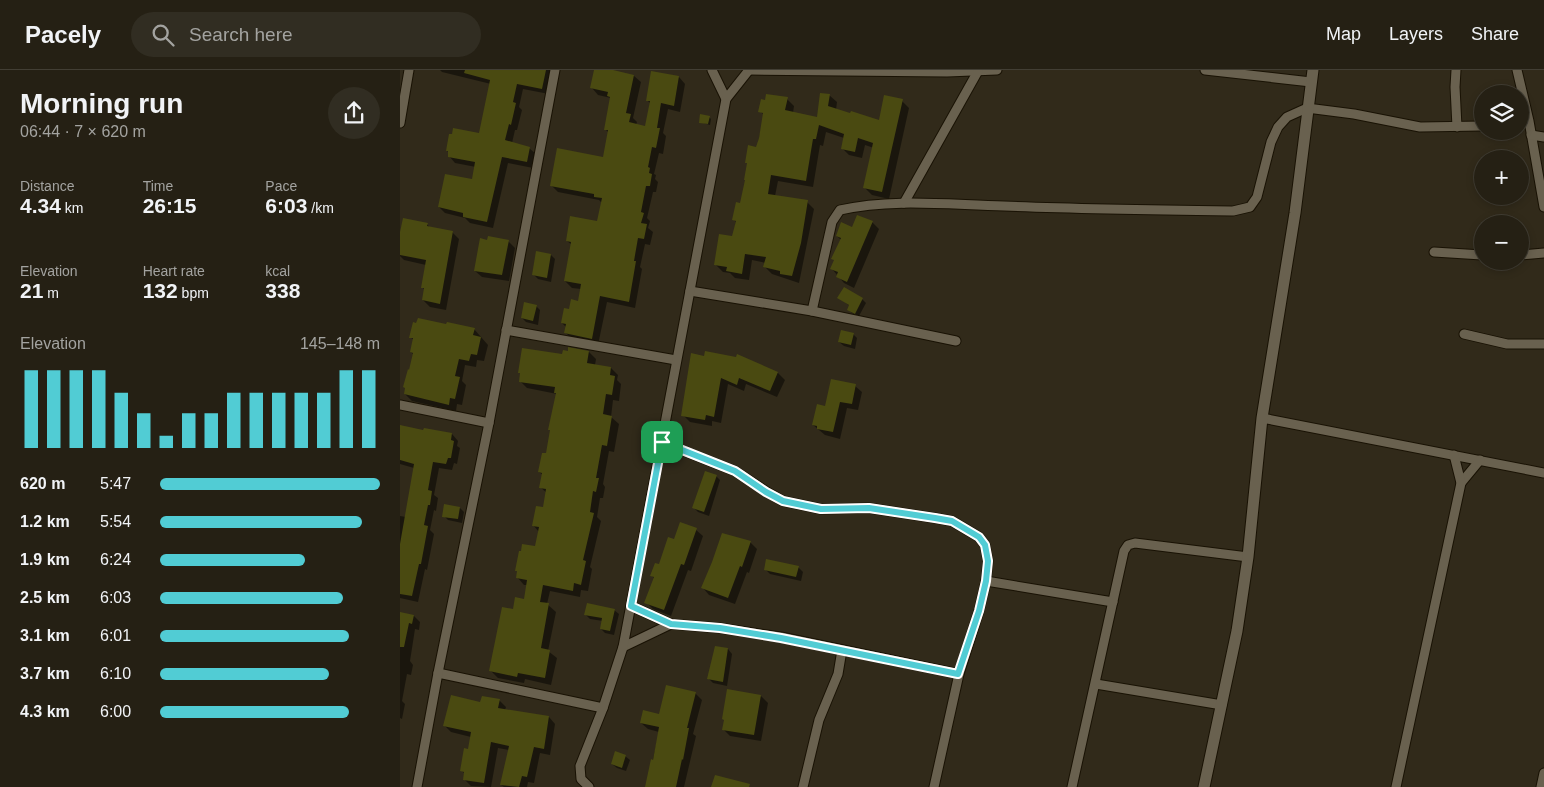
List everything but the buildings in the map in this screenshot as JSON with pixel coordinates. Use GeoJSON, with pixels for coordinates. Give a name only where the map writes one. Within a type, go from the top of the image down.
{"type":"FeatureCollection","features":[{"type":"Feature","properties":{"kind":"street"},"geometry":{"type":"LineString","coordinates":[[400,123],[401,107],[409,70]]}},
{"type":"Feature","properties":{"kind":"street"},"geometry":{"type":"LineString","coordinates":[[418,787],[438,674],[489,423],[555,70]]}},
{"type":"Feature","properties":{"kind":"street"},"geometry":{"type":"LineString","coordinates":[[712,70],[726,99]]}},
{"type":"Feature","properties":{"kind":"street"},"geometry":{"type":"LineString","coordinates":[[588,787],[581,779],[580,766],[603,708],[623,647],[726,99],[749,70],[997,70]]}},
{"type":"Feature","properties":{"kind":"street"},"geometry":{"type":"LineString","coordinates":[[1207,70],[1311,82]]}},
{"type":"Feature","properties":{"kind":"street"},"geometry":{"type":"LineString","coordinates":[[1204,787],[1237,631],[1248,557],[1262,418],[1295,213],[1313,70]]}},
{"type":"Feature","properties":{"kind":"street"},"geometry":{"type":"LineString","coordinates":[[1456,70],[1457,127]]}},
{"type":"Feature","properties":{"kind":"street"},"geometry":{"type":"LineString","coordinates":[[1517,70],[1519,85]]}},
{"type":"Feature","properties":{"kind":"street"},"geometry":{"type":"LineString","coordinates":[[904,203],[978,71]]}},
{"type":"Feature","properties":{"kind":"street"},"geometry":{"type":"LineString","coordinates":[[812,311],[832,222],[840,210],[853,207],[904,203],[1233,211],[1250,207],[1257,197],[1271,142],[1278,127],[1287,117],[1308,108],[1354,114],[1420,127],[1474,126]]}},
{"type":"Feature","properties":{"kind":"street"},"geometry":{"type":"LineString","coordinates":[[1529,131],[1544,207]]}},
{"type":"Feature","properties":{"kind":"street"},"geometry":{"type":"LineString","coordinates":[[1531,135],[1544,137]]}},
{"type":"Feature","properties":{"kind":"street"},"geometry":{"type":"LineString","coordinates":[[1434,252],[1474,254]]}},
{"type":"Feature","properties":{"kind":"street"},"geometry":{"type":"LineString","coordinates":[[1529,254],[1544,253]]}},
{"type":"Feature","properties":{"kind":"street"},"geometry":{"type":"LineString","coordinates":[[690,291],[812,311],[956,341]]}},
{"type":"Feature","properties":{"kind":"street"},"geometry":{"type":"LineString","coordinates":[[506,330],[676,360]]}},
{"type":"Feature","properties":{"kind":"street"},"geometry":{"type":"LineString","coordinates":[[1464,334],[1507,344],[1544,344]]}},
{"type":"Feature","properties":{"kind":"street"},"geometry":{"type":"LineString","coordinates":[[400,405],[489,423]]}},
{"type":"Feature","properties":{"kind":"street"},"geometry":{"type":"LineString","coordinates":[[1262,418],[1544,473]]}},
{"type":"Feature","properties":{"kind":"street"},"geometry":{"type":"LineString","coordinates":[[662,442],[735,471],[783,501],[821,509],[869,508],[952,521],[979,537],[985,545],[988,561],[986,581],[979,611],[958,674],[934,787]]}},
{"type":"Feature","properties":{"kind":"street"},"geometry":{"type":"LineString","coordinates":[[1396,787],[1461,483],[1454,455]]}},
{"type":"Feature","properties":{"kind":"street"},"geometry":{"type":"LineString","coordinates":[[1461,483],[1480,460]]}},
{"type":"Feature","properties":{"kind":"street"},"geometry":{"type":"LineString","coordinates":[[1072,787],[1124,551],[1128,545],[1136,543],[1248,557]]}},
{"type":"Feature","properties":{"kind":"street"},"geometry":{"type":"LineString","coordinates":[[986,581],[1113,602]]}},
{"type":"Feature","properties":{"kind":"street"},"geometry":{"type":"LineString","coordinates":[[631,606],[671,624],[730,629],[958,674]]}},
{"type":"Feature","properties":{"kind":"street"},"geometry":{"type":"LineString","coordinates":[[623,647],[671,624]]}},
{"type":"Feature","properties":{"kind":"street"},"geometry":{"type":"LineString","coordinates":[[803,787],[819,720],[838,674],[842,650]]}},
{"type":"Feature","properties":{"kind":"street"},"geometry":{"type":"LineString","coordinates":[[438,674],[603,708]]}},
{"type":"Feature","properties":{"kind":"street"},"geometry":{"type":"LineString","coordinates":[[1096,684],[1222,705]]}},
{"type":"Feature","properties":{"kind":"street"},"geometry":{"type":"LineString","coordinates":[[1541,787],[1544,774]]}},
{"type":"Feature","properties":{"kind":"route"},"geometry":{"type":"LineString","coordinates":[[662,442],[735,471],[783,501],[821,509],[869,508],[952,521],[979,537],[985,545],[988,561],[986,581],[979,611],[958,674],[781,638],[720,628],[671,624],[631,606],[662,442]]}}]}
